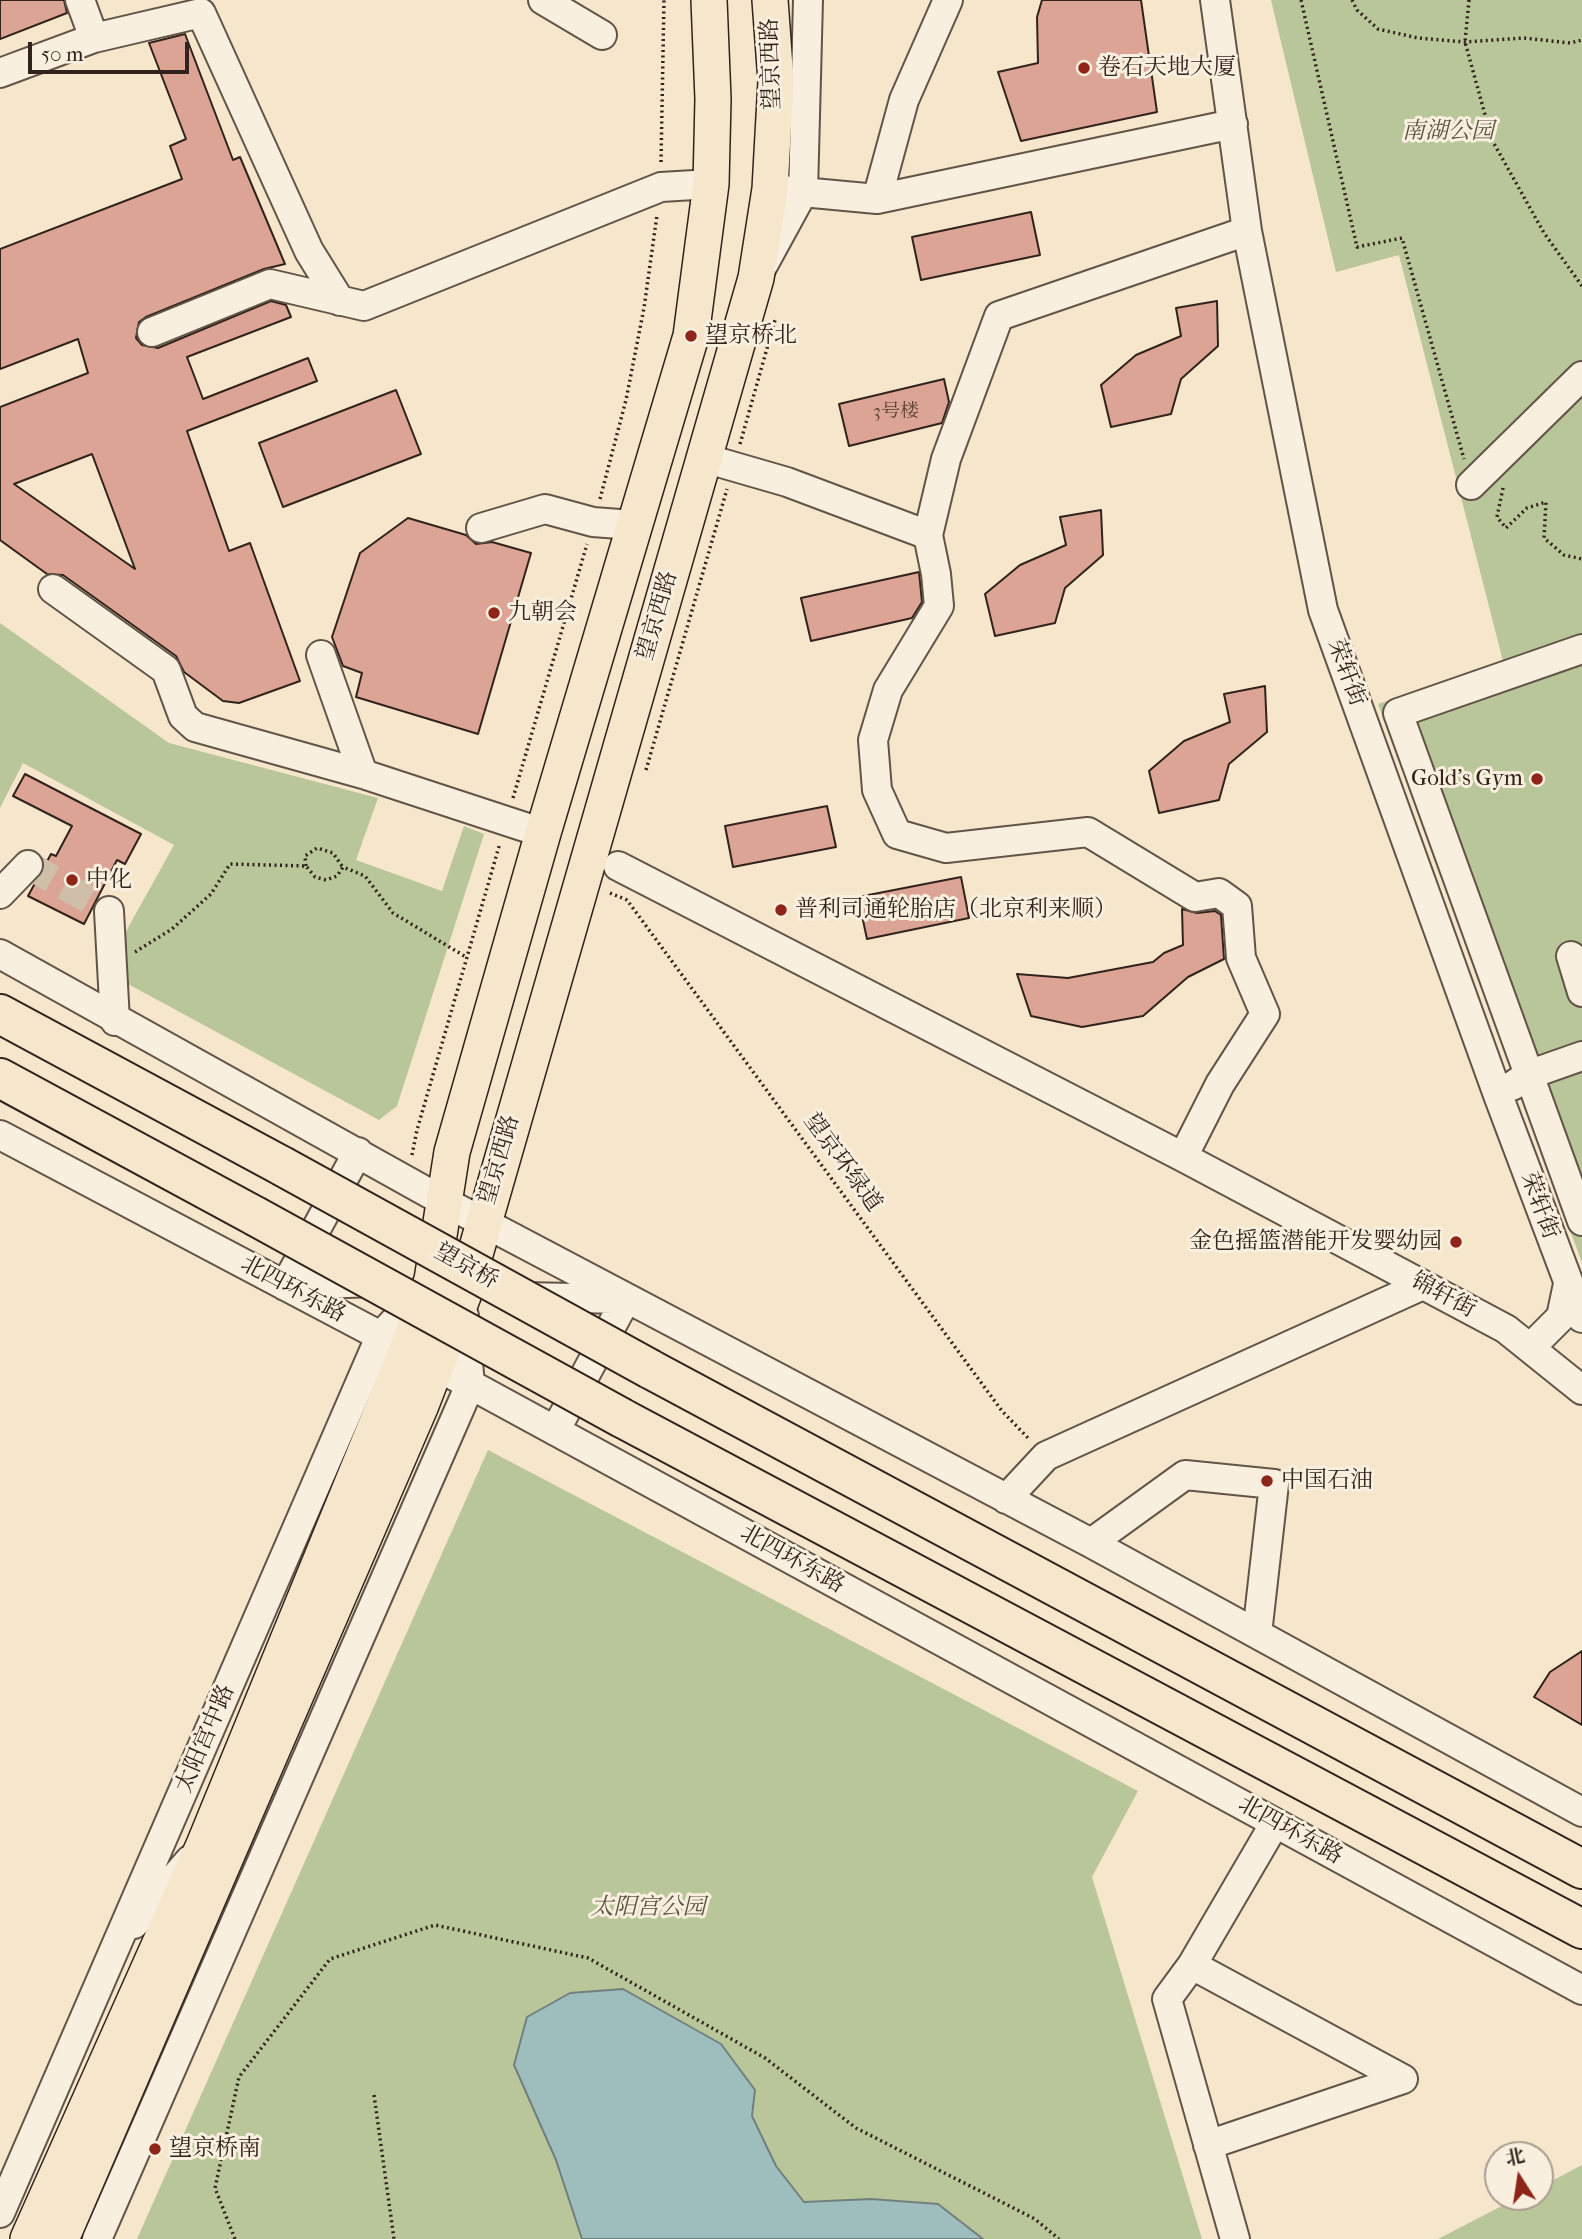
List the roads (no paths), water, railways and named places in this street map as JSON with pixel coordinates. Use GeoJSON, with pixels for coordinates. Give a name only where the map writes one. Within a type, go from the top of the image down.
{"type":"FeatureCollection","features":[{"type":"Feature","properties":{"kind":"highway","name":"望京桥"},"geometry":{"type":"LineString","coordinates":[[0,1014],[650,1369],[1582,1869]]}},
{"type":"Feature","properties":{"kind":"highway","name":"北四环东路"},"geometry":{"type":"LineString","coordinates":[[0,1078],[622,1418],[1582,1930]]}},
{"type":"Feature","properties":{"kind":"main road","name":"望京西路"},"geometry":{"type":"LineString","coordinates":[[408,1351],[432,1280],[452,1152],[633,525],[691,336],[711,184],[713,99],[709,0]]}},
{"type":"Feature","properties":{"kind":"main road","name":"望京西路"},"geometry":{"type":"LineString","coordinates":[[408,1351],[463,1296],[756,278],[787,191],[770,0]]}},
{"type":"Feature","properties":{"kind":"main road","name":"太阳宫中路"},"geometry":{"type":"LineString","coordinates":[[28,2239],[204,1845],[408,1351]]}},
{"type":"Feature","properties":{"kind":"main road"},"geometry":{"type":"LineString","coordinates":[[61,2239],[209,1895],[408,1351]]}},
{"type":"Feature","properties":{"kind":"street"},"geometry":{"type":"LineString","coordinates":[[80,0],[94,38]]}},
{"type":"Feature","properties":{"kind":"street"},"geometry":{"type":"LineString","coordinates":[[543,0],[601,35]]}},
{"type":"Feature","properties":{"kind":"street"},"geometry":{"type":"LineString","coordinates":[[808,0],[787,191],[877,199],[1233,124]]}},
{"type":"Feature","properties":{"kind":"street"},"geometry":{"type":"LineString","coordinates":[[877,199],[904,100],[948,0]]}},
{"type":"Feature","properties":{"kind":"street","name":"荣轩街"},"geometry":{"type":"LineString","coordinates":[[1215,0],[1247,231],[1323,610],[1498,1095],[1582,1318]]}},
{"type":"Feature","properties":{"kind":"street"},"geometry":{"type":"LineString","coordinates":[[0,73],[94,38],[201,13],[309,251],[340,301]]}},
{"type":"Feature","properties":{"kind":"street"},"geometry":{"type":"LineString","coordinates":[[152,332],[270,284],[364,306],[661,187],[711,184]]}},
{"type":"Feature","properties":{"kind":"street"},"geometry":{"type":"LineString","coordinates":[[1183,1157],[1220,1084],[1265,1014],[1241,958],[1237,906],[1219,893],[1195,897],[1088,832],[946,848],[897,834],[877,790],[873,740],[888,690],[939,606],[928,535],[946,459],[999,316],[1247,231]]}},
{"type":"Feature","properties":{"kind":"street"},"geometry":{"type":"LineString","coordinates":[[1471,485],[1582,376]]}},
{"type":"Feature","properties":{"kind":"street"},"geometry":{"type":"LineString","coordinates":[[704,458],[787,482],[928,535]]}},
{"type":"Feature","properties":{"kind":"street"},"geometry":{"type":"LineString","coordinates":[[481,528],[545,509],[593,522],[633,525]]}},
{"type":"Feature","properties":{"kind":"street"},"geometry":{"type":"LineString","coordinates":[[53,589],[166,670],[183,716],[195,727],[363,774],[543,833]]}},
{"type":"Feature","properties":{"kind":"street"},"geometry":{"type":"LineString","coordinates":[[1582,649],[1398,713],[1582,1221]]}},
{"type":"Feature","properties":{"kind":"street"},"geometry":{"type":"LineString","coordinates":[[321,655],[363,774]]}},
{"type":"Feature","properties":{"kind":"street"},"geometry":{"type":"LineString","coordinates":[[0,894],[28,864]]}},
{"type":"Feature","properties":{"kind":"street","name":"锦轩街"},"geometry":{"type":"LineString","coordinates":[[618,866],[1183,1157],[1506,1329],[1582,1390]]}},
{"type":"Feature","properties":{"kind":"street"},"geometry":{"type":"LineString","coordinates":[[109,911],[115,1021]]}},
{"type":"Feature","properties":{"kind":"street"},"geometry":{"type":"LineString","coordinates":[[0,954],[115,1021],[443,1201],[1091,1544],[1582,1812]]}},
{"type":"Feature","properties":{"kind":"street"},"geometry":{"type":"LineString","coordinates":[[1572,956],[1582,992]]}},
{"type":"Feature","properties":{"kind":"street"},"geometry":{"type":"LineString","coordinates":[[1498,1095],[1528,1075],[1582,1056]]}},
{"type":"Feature","properties":{"kind":"street","name":"北四环东路"},"geometry":{"type":"LineString","coordinates":[[0,1135],[408,1351],[1582,1990]]}},
{"type":"Feature","properties":{"kind":"street"},"geometry":{"type":"LineString","coordinates":[[285,1286],[358,1152]]}},
{"type":"Feature","properties":{"kind":"street"},"geometry":{"type":"LineString","coordinates":[[285,1286],[432,1280],[463,1296],[626,1299]]}},
{"type":"Feature","properties":{"kind":"street"},"geometry":{"type":"LineString","coordinates":[[1530,1348],[1561,1317],[1568,1284]]}},
{"type":"Feature","properties":{"kind":"street"},"geometry":{"type":"LineString","coordinates":[[1006,1499],[1046,1456],[1423,1285]]}},
{"type":"Feature","properties":{"kind":"street"},"geometry":{"type":"LineString","coordinates":[[97,2239],[470,1385],[463,1296]]}},
{"type":"Feature","properties":{"kind":"street"},"geometry":{"type":"LineString","coordinates":[[555,1431],[626,1299]]}},
{"type":"Feature","properties":{"kind":"street","name":"太阳宫中路"},"geometry":{"type":"LineString","coordinates":[[0,2213],[117,1944],[408,1351]]}},
{"type":"Feature","properties":{"kind":"street"},"geometry":{"type":"LineString","coordinates":[[1091,1544],[1185,1475],[1274,1484],[1257,1634]]}},
{"type":"Feature","properties":{"kind":"street"},"geometry":{"type":"LineString","coordinates":[[1235,2239],[1167,1999],[1192,1965],[1275,1823]]}},
{"type":"Feature","properties":{"kind":"street"},"geometry":{"type":"LineString","coordinates":[[117,1944],[204,1845]]}},
{"type":"Feature","properties":{"kind":"street"},"geometry":{"type":"LineString","coordinates":[[206,1990],[209,1895]]}},
{"type":"Feature","properties":{"kind":"street"},"geometry":{"type":"LineString","coordinates":[[1192,1965],[1403,2079],[1208,2145]]}},
{"type":"Feature","properties":{"kind":"water"},"geometry":{"type":"Polygon","coordinates":[[[623,1989],[721,2044],[755,2090],[752,2116],[776,2166],[804,2202],[871,2199],[938,2204],[983,2239],[582,2239],[556,2160],[514,2065],[527,2017],[570,1993],[623,1989]]]}},
{"type":"Feature","properties":{"kind":"tunnel"},"geometry":{"type":"LineString","coordinates":[[28,865],[109,911]]}},
{"type":"Feature","properties":{"kind":"place","name":"卷石天地大厦"},"geometry":{"type":"Point","coordinates":[1084,68]}},
{"type":"Feature","properties":{"kind":"place","name":"望京桥北"},"geometry":{"type":"Point","coordinates":[691,336]}},
{"type":"Feature","properties":{"kind":"place","name":"九朝会"},"geometry":{"type":"Point","coordinates":[494,613]}},
{"type":"Feature","properties":{"kind":"place","name":"Gold's Gym"},"geometry":{"type":"Point","coordinates":[1537,779]}},
{"type":"Feature","properties":{"kind":"place","name":"中化"},"geometry":{"type":"Point","coordinates":[72,880]}},
{"type":"Feature","properties":{"kind":"place","name":"普利司通轮胎店（北京利来顺）"},"geometry":{"type":"Point","coordinates":[781,910]}},
{"type":"Feature","properties":{"kind":"place","name":"金色摇篮潜能开发婴幼园"},"geometry":{"type":"Point","coordinates":[1456,1242]}},
{"type":"Feature","properties":{"kind":"place","name":"中国石油"},"geometry":{"type":"Point","coordinates":[1267,1481]}},
{"type":"Feature","properties":{"kind":"place","name":"望京桥南"},"geometry":{"type":"Point","coordinates":[155,2149]}},
{"type":"Feature","properties":{"kind":"park label","name":"南湖公园"},"geometry":{"type":"Point","coordinates":[1448,132]}},
{"type":"Feature","properties":{"kind":"park label","name":"太阳宫公园"},"geometry":{"type":"Point","coordinates":[648,1908]}}]}
